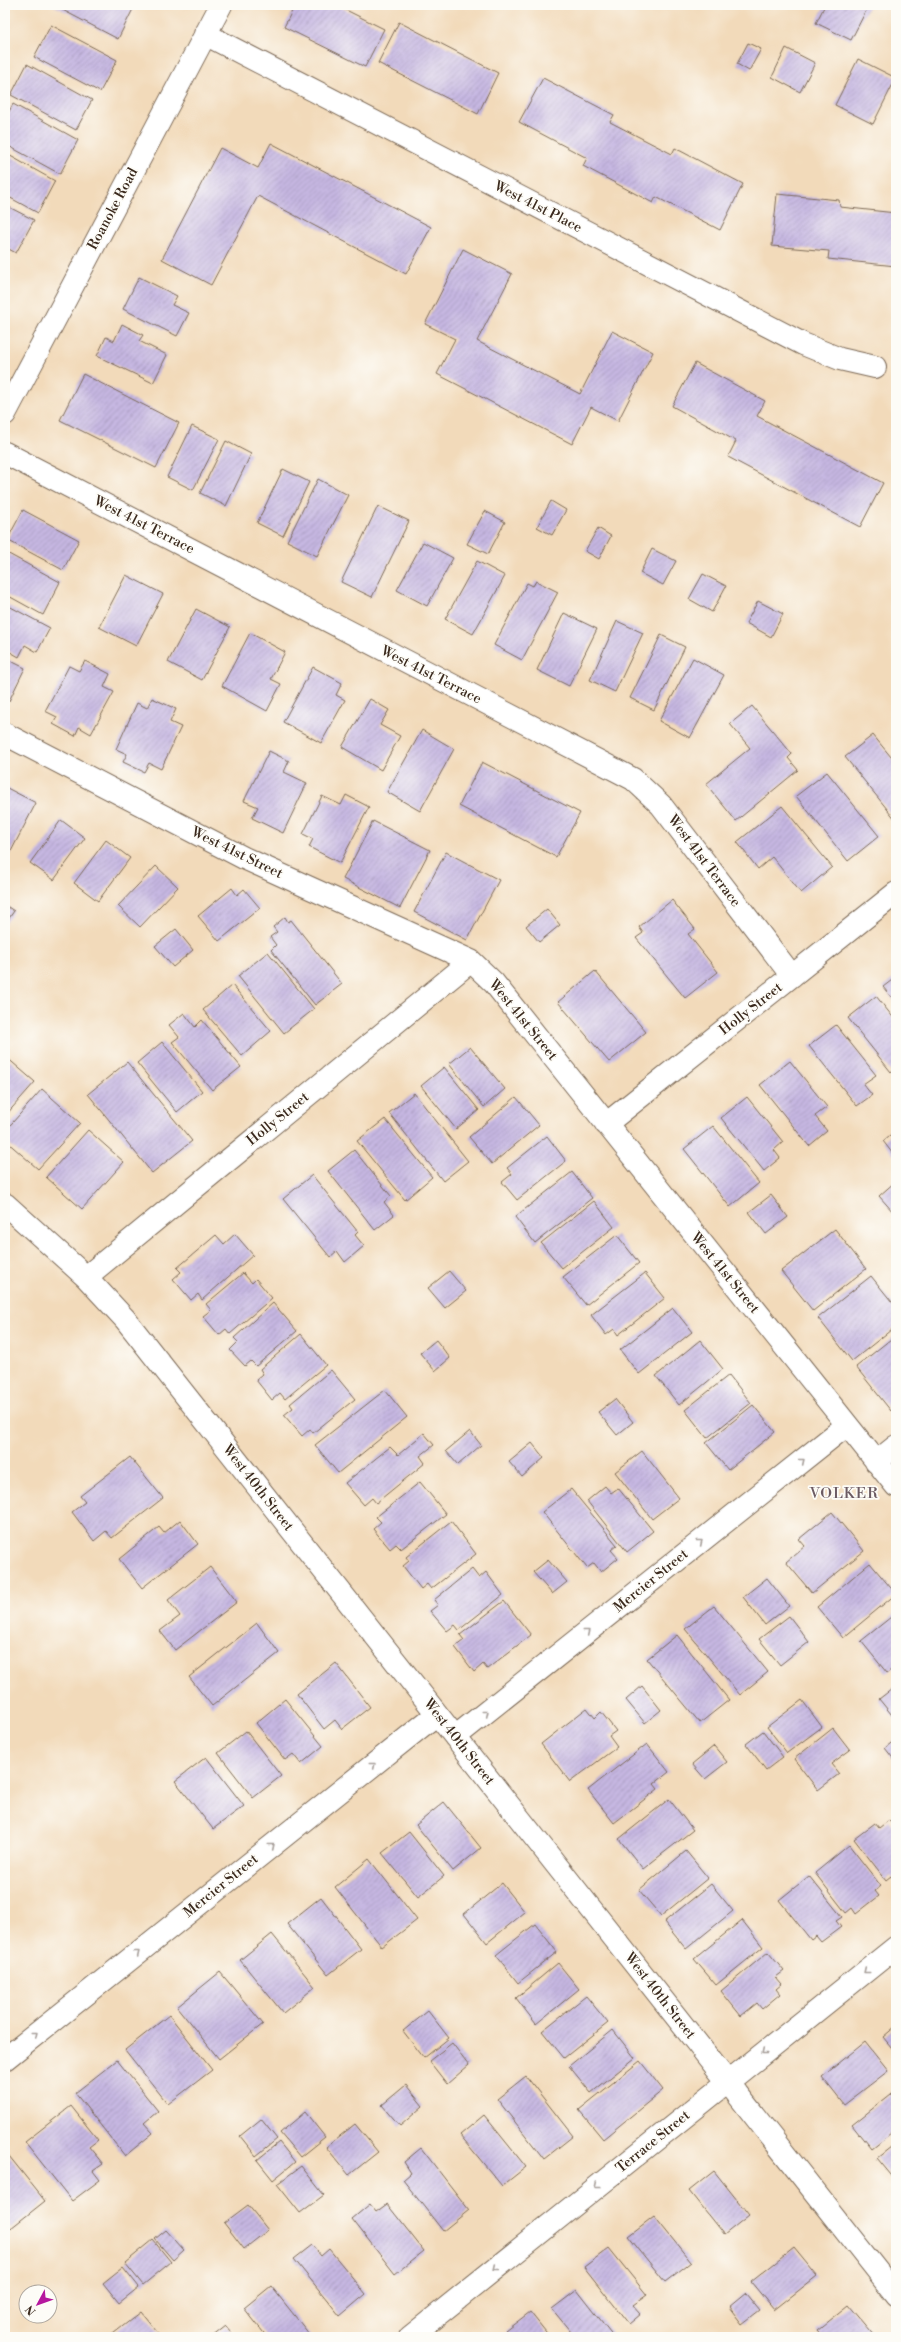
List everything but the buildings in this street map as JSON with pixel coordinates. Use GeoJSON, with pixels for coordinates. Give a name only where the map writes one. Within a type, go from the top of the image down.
{"type":"FeatureCollection","features":[{"type":"Feature","properties":{"kind":"street","name":"Roanoke Road"},"geometry":{"type":"LineString","coordinates":[[5,414],[221,5]]}},
{"type":"Feature","properties":{"kind":"street","name":"West 41st Place"},"geometry":{"type":"LineString","coordinates":[[205,34],[803,344],[840,359],[875,367]]}},
{"type":"Feature","properties":{"kind":"street","name":"West 41st Terrace"},"geometry":{"type":"LineString","coordinates":[[5,453],[633,779],[661,805],[792,976]]}},
{"type":"Feature","properties":{"kind":"street","name":"West 41st Street"},"geometry":{"type":"LineString","coordinates":[[5,734],[244,858],[471,961],[494,983],[896,1486]]}},
{"type":"Feature","properties":{"kind":"street","name":"Holly Street"},"geometry":{"type":"LineString","coordinates":[[606,1124],[896,893]]}},
{"type":"Feature","properties":{"kind":"street","name":"Holly Street"},"geometry":{"type":"LineString","coordinates":[[86,1277],[471,961]]}},
{"type":"Feature","properties":{"kind":"street","name":"West 40th Street"},"geometry":{"type":"LineString","coordinates":[[5,1204],[86,1277],[125,1319],[896,2295]]}},
{"type":"Feature","properties":{"kind":"street","name":"Mercier Street"},"geometry":{"type":"LineString","coordinates":[[455,1737],[847,1426]]}},
{"type":"Feature","properties":{"kind":"street"},"geometry":{"type":"LineString","coordinates":[[876,1462],[896,1446]]}},
{"type":"Feature","properties":{"kind":"street","name":"Mercier Street"},"geometry":{"type":"LineString","coordinates":[[5,2059],[437,1714]]}},
{"type":"Feature","properties":{"kind":"street","name":"Terrace Street"},"geometry":{"type":"LineString","coordinates":[[410,2337],[896,1947]]}},
{"type":"Feature","properties":{"kind":"district","name":"VOLKER"},"geometry":{"type":"Point","coordinates":[844,1493]}}]}
